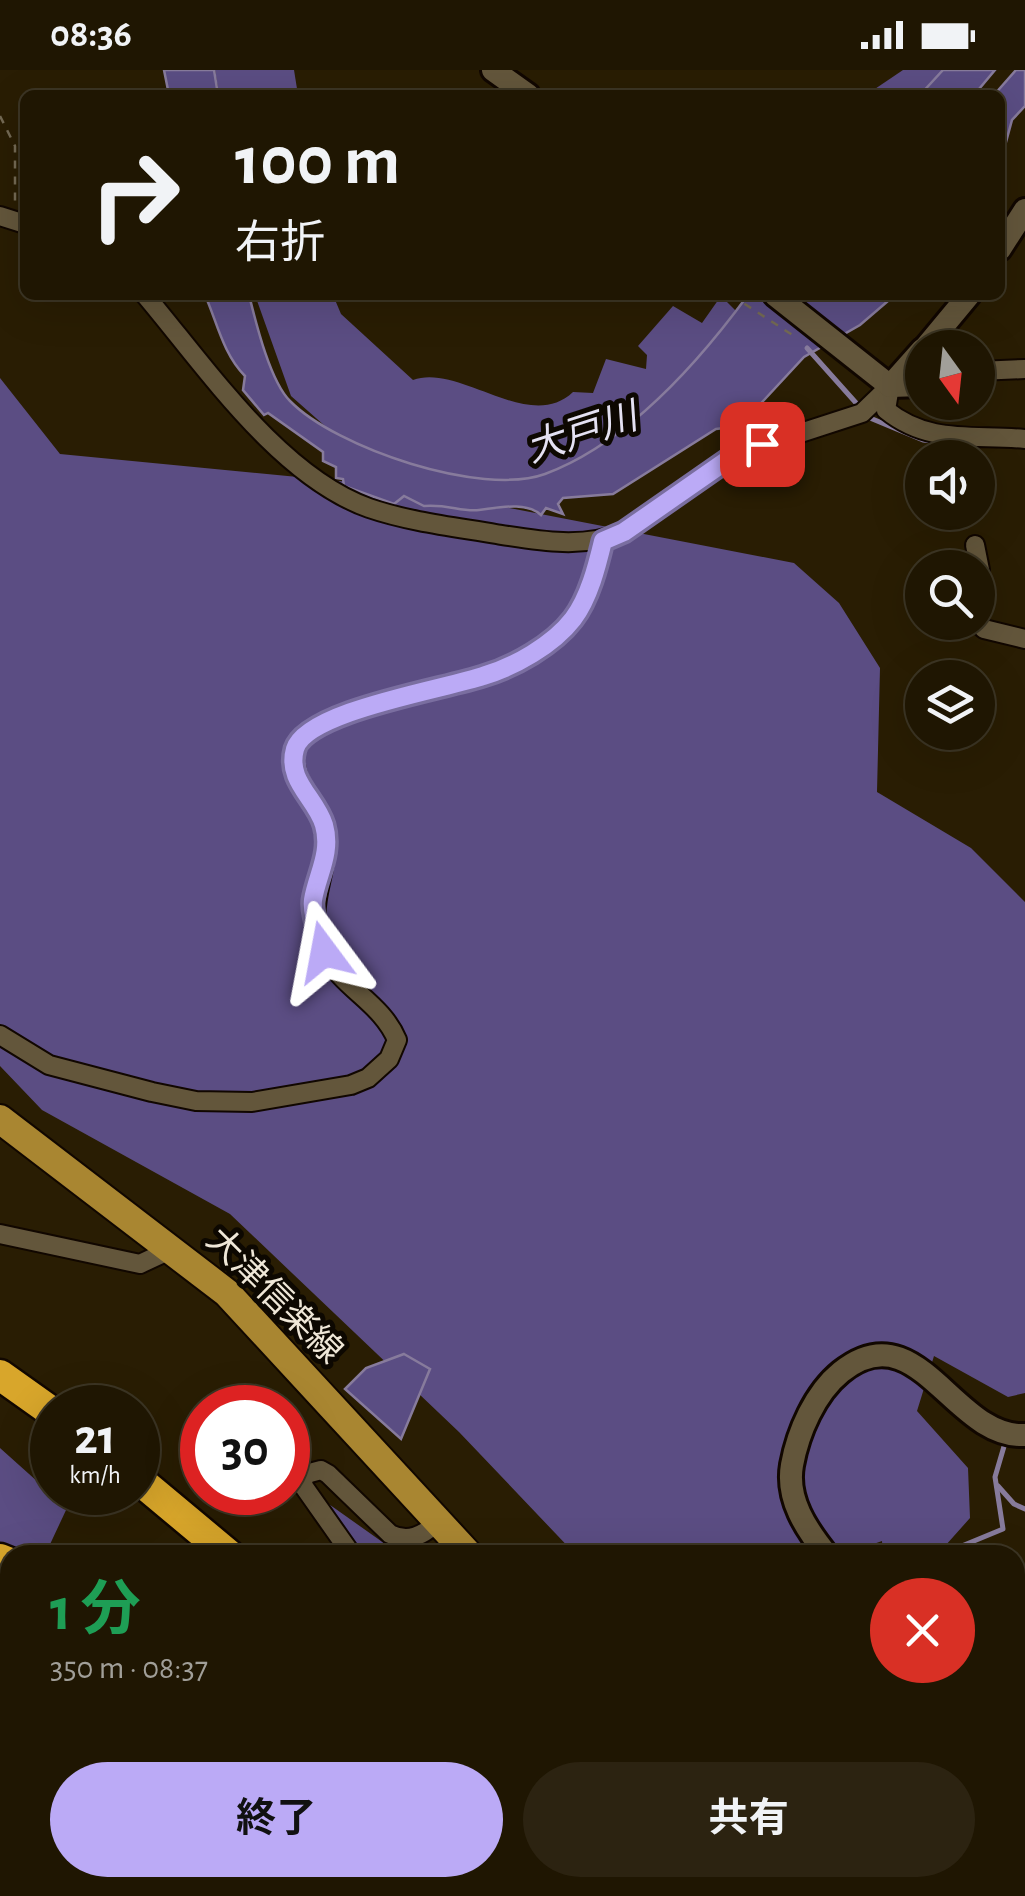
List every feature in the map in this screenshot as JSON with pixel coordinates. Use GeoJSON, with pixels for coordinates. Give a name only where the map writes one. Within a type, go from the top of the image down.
{"type":"FeatureCollection","features":[{"type":"Feature","properties":{"kind":"highway"},"geometry":{"type":"LineString","coordinates":[[0,1375],[30,1396]]}},
{"type":"Feature","properties":{"kind":"highway"},"geometry":{"type":"LineString","coordinates":[[160,1497],[217,1545]]}},
{"type":"Feature","properties":{"kind":"main road","name":"大津信楽線"},"geometry":{"type":"LineString","coordinates":[[3,1121],[226,1293],[460,1545]]}},
{"type":"Feature","properties":{"kind":"street"},"geometry":{"type":"LineString","coordinates":[[493,70],[521,90]]}},
{"type":"Feature","properties":{"kind":"street"},"geometry":{"type":"LineString","coordinates":[[1005,240],[1025,210]]}},
{"type":"Feature","properties":{"kind":"street"},"geometry":{"type":"LineString","coordinates":[[148,300],[250,420],[324,486],[369,508],[445,526],[534,540],[603,541],[624,532],[736,454],[862,413],[905,370]]}},
{"type":"Feature","properties":{"kind":"street"},"geometry":{"type":"LineString","coordinates":[[781,300],[890,386],[905,386]]}},
{"type":"Feature","properties":{"kind":"street"},"geometry":{"type":"LineString","coordinates":[[939,330],[964,300]]}},
{"type":"Feature","properties":{"kind":"street"},"geometry":{"type":"LineString","coordinates":[[995,370],[1025,369]]}},
{"type":"Feature","properties":{"kind":"street"},"geometry":{"type":"LineString","coordinates":[[890,386],[886,410],[908,427],[952,438],[1025,440]]}},
{"type":"Feature","properties":{"kind":"street"},"geometry":{"type":"LineString","coordinates":[[0,1035],[49,1065],[196,1100],[281,1100],[325,1092],[368,1078],[389,1059],[397,1040],[389,1020],[341,976],[324,952],[312,903],[326,863],[324,826],[294,772],[296,747],[306,732],[332,718],[488,675],[545,645],[573,619],[596,570],[603,541]]}},
{"type":"Feature","properties":{"kind":"street"},"geometry":{"type":"LineString","coordinates":[[974,545],[975,550]]}},
{"type":"Feature","properties":{"kind":"street"},"geometry":{"type":"LineString","coordinates":[[995,631],[1025,639]]}},
{"type":"Feature","properties":{"kind":"street"},"geometry":{"type":"LineString","coordinates":[[0,1234],[140,1264],[172,1249]]}},
{"type":"Feature","properties":{"kind":"street"},"geometry":{"type":"LineString","coordinates":[[820,1545],[798,1510],[791,1490],[796,1446],[819,1398],[850,1365],[865,1357],[902,1359],[932,1376],[979,1422],[998,1432],[1025,1436]]}},
{"type":"Feature","properties":{"kind":"street"},"geometry":{"type":"LineString","coordinates":[[345,1545],[302,1484],[306,1474],[321,1470],[328,1474],[390,1534],[402,1540],[425,1534],[438,1522]]}},
{"type":"Feature","properties":{"kind":"path"},"geometry":{"type":"LineString","coordinates":[[0,116],[17,159],[13,220]]}},
{"type":"Feature","properties":{"kind":"path"},"geometry":{"type":"LineString","coordinates":[[740,300],[797,338]]}},
{"type":"Feature","properties":{"kind":"shaded area"},"geometry":{"type":"Polygon","coordinates":[[[164,70],[214,70],[217,90],[168,90],[164,70]]]}},
{"type":"Feature","properties":{"kind":"shaded area"},"geometry":{"type":"Polygon","coordinates":[[[215,70],[294,70],[297,90],[218,90],[215,70]]]}},
{"type":"Feature","properties":{"kind":"shaded area"},"geometry":{"type":"Polygon","coordinates":[[[903,70],[955,70],[938,90],[873,90],[903,70]]]}},
{"type":"Feature","properties":{"kind":"shaded area"},"geometry":{"type":"Polygon","coordinates":[[[943,70],[995,70],[978,90],[925,90],[943,70]]]}},
{"type":"Feature","properties":{"kind":"shaded area"},"geometry":{"type":"Polygon","coordinates":[[[1016,70],[1025,70],[1025,106],[1012,120],[1006,142],[1005,90],[998,90],[1016,70]]]}},
{"type":"Feature","properties":{"kind":"shaded area"},"geometry":{"type":"Polygon","coordinates":[[[207,300],[250,300],[276,380],[290,401],[312,419],[374,451],[411,464],[485,479],[518,479],[545,474],[575,460],[632,422],[683,374],[744,300],[889,300],[860,325],[804,357],[740,426],[716,429],[613,494],[563,498],[558,504],[563,514],[546,508],[541,515],[520,507],[472,510],[424,506],[404,496],[394,504],[344,486],[343,479],[336,478],[336,467],[323,461],[323,452],[268,413],[264,415],[243,390],[245,376],[226,348],[207,300]]]}},
{"type":"Feature","properties":{"kind":"shaded area"},"geometry":{"type":"Polygon","coordinates":[[[257,300],[335,300],[341,314],[413,380],[432,377],[452,381],[536,405],[555,403],[573,392],[593,393],[606,359],[646,369],[647,355],[638,346],[673,306],[702,323],[718,300],[725,300],[742,317],[680,390],[551,481],[471,485],[351,449],[291,396],[257,300]]]}},
{"type":"Feature","properties":{"kind":"shaded area"},"geometry":{"type":"Polygon","coordinates":[[[0,378],[60,454],[401,487],[794,563],[839,603],[880,668],[877,792],[971,848],[1025,902],[1025,1393],[1008,1397],[934,1356],[917,1411],[968,1468],[970,1518],[946,1545],[882,1545],[882,1541],[871,1545],[566,1545],[459,1432],[230,1214],[42,1110],[0,1066],[0,378]]]}},
{"type":"Feature","properties":{"kind":"shaded area"},"geometry":{"type":"Polygon","coordinates":[[[404,1354],[430,1369],[401,1439],[345,1389],[366,1368],[404,1354]]]}},
{"type":"Feature","properties":{"kind":"shaded area"},"geometry":{"type":"Polygon","coordinates":[[[0,1448],[30,1475],[30,1515],[64,1515],[50,1545],[0,1545],[0,1448]]]}},
{"type":"Feature","properties":{"kind":"shaded area"},"geometry":{"type":"Polygon","coordinates":[[[316,1495],[387,1545],[348,1545],[316,1495]]]}},
{"type":"Feature","properties":{"kind":"waterway"},"geometry":{"type":"LineString","coordinates":[[807,348],[857,404]]}},
{"type":"Feature","properties":{"kind":"waterway"},"geometry":{"type":"LineString","coordinates":[[870,418],[923,440]]}},
{"type":"Feature","properties":{"kind":"waterway"},"geometry":{"type":"LineString","coordinates":[[964,1545],[1003,1529],[995,1477],[1005,1443]]}},
{"type":"Feature","properties":{"kind":"waterway"},"geometry":{"type":"LineString","coordinates":[[998,1486],[1014,1504],[1025,1509]]}},
{"type":"Feature","properties":{"kind":"route"},"geometry":{"type":"LineString","coordinates":[[324,952],[312,903],[326,863],[324,826],[294,772],[296,747],[306,732],[332,718],[488,675],[545,645],[573,619],[596,570],[603,541],[624,532],[736,454],[762,444]]}},
{"type":"Feature","properties":{"kind":"water label","name":"大戸川"},"geometry":{"type":"Point","coordinates":[582,434]}}]}
